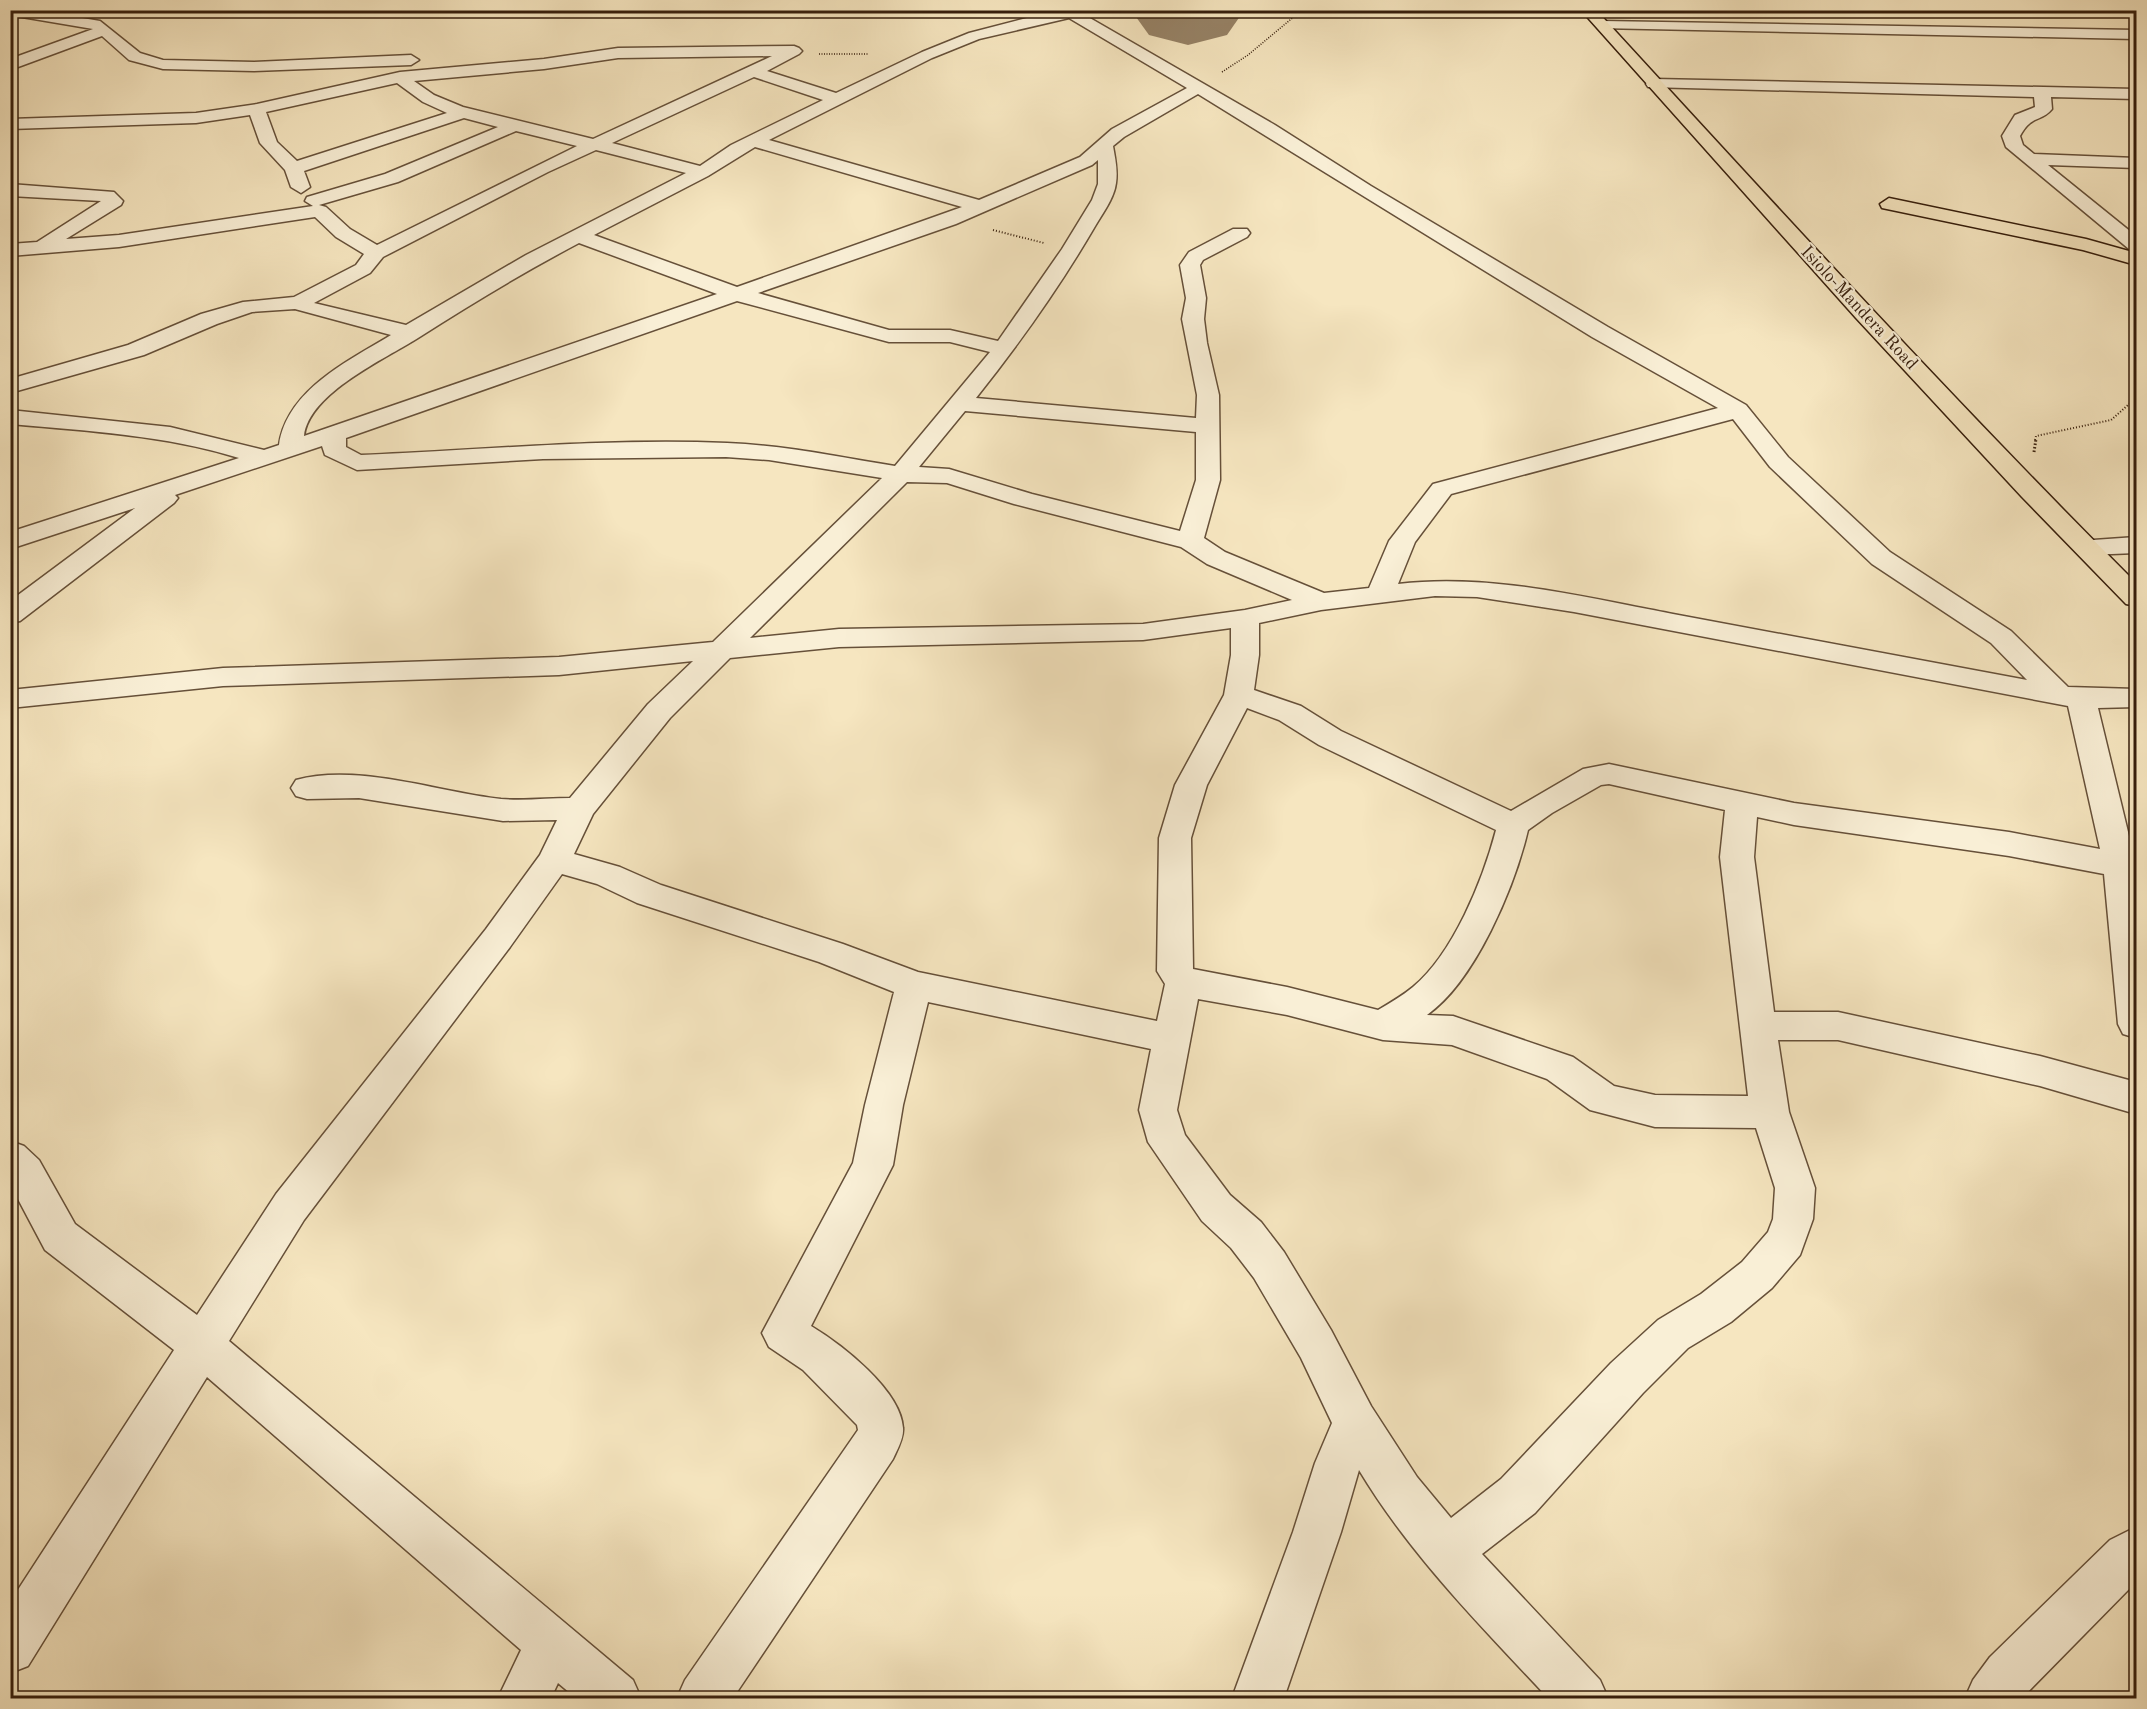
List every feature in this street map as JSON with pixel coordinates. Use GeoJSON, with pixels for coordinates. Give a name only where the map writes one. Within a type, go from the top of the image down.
{"type":"FeatureCollection","features":[{"type":"Feature","properties":{"kind":"main road","name":"Isiolo-Mandera Road"},"geometry":{"type":"LineString","coordinates":[[1596,18],[1863,314],[2031,492],[2136,598]]}},
{"type":"Feature","properties":{"kind":"main road"},"geometry":{"type":"LineString","coordinates":[[1889,204],[2086,245],[2136,248]]}},
{"type":"Feature","properties":{"kind":"street"},"geometry":{"type":"LineString","coordinates":[[10,11],[95,24],[105,30],[126,52],[144,60],[176,65],[225,67],[588,57],[691,51],[794,51]]}},
{"type":"Feature","properties":{"kind":"street"},"geometry":{"type":"LineString","coordinates":[[290,448],[293,428],[312,401],[337,378],[494,281],[702,172],[755,141],[927,55],[974,36],[1067,12],[1107,33],[1134,53],[1269,129],[1364,190],[1441,234],[1600,332],[1738,410],[1779,462],[1881,558],[2001,637],[2070,696],[2120,865],[2136,1024]]}},
{"type":"Feature","properties":{"kind":"street"},"geometry":{"type":"LineString","coordinates":[[1596,18],[2136,35]]}},
{"type":"Feature","properties":{"kind":"street"},"geometry":{"type":"LineString","coordinates":[[10,65],[105,30]]}},
{"type":"Feature","properties":{"kind":"street"},"geometry":{"type":"LineString","coordinates":[[10,386],[136,350],[208,319],[250,306],[298,303],[363,269],[376,253],[459,208],[592,144],[755,72],[794,51]]}},
{"type":"Feature","properties":{"kind":"street"},"geometry":{"type":"LineString","coordinates":[[10,124],[164,121],[257,109],[400,77],[544,64],[588,57]]}},
{"type":"Feature","properties":{"kind":"street"},"geometry":{"type":"LineString","coordinates":[[755,72],[837,99]]}},
{"type":"Feature","properties":{"kind":"street"},"geometry":{"type":"LineString","coordinates":[[400,77],[415,92],[459,114],[659,159],[702,172]]}},
{"type":"Feature","properties":{"kind":"street"},"geometry":{"type":"LineString","coordinates":[[1654,84],[2136,94]]}},
{"type":"Feature","properties":{"kind":"street"},"geometry":{"type":"LineString","coordinates":[[10,541],[334,434],[949,220],[1086,161],[1104,144],[1197,89]]}},
{"type":"Feature","properties":{"kind":"street"},"geometry":{"type":"LineString","coordinates":[[2042,92],[2044,110],[2021,119],[2011,136],[2015,147],[2033,159],[2136,248]]}},
{"type":"Feature","properties":{"kind":"street"},"geometry":{"type":"LineString","coordinates":[[257,109],[262,132],[272,151],[294,168],[297,183],[316,206],[343,232],[376,253]]}},
{"type":"Feature","properties":{"kind":"street"},"geometry":{"type":"LineString","coordinates":[[294,168],[459,114]]}},
{"type":"Feature","properties":{"kind":"street"},"geometry":{"type":"LineString","coordinates":[[10,250],[119,241],[316,206],[389,179],[515,125]]}},
{"type":"Feature","properties":{"kind":"street"},"geometry":{"type":"LineString","coordinates":[[755,141],[885,181],[979,206]]}},
{"type":"Feature","properties":{"kind":"street"},"geometry":{"type":"LineString","coordinates":[[10,1648],[290,1207],[465,982],[554,860],[579,809],[659,711],[902,474],[1004,349],[1091,219],[1107,184],[1108,168],[1104,144]]}},
{"type":"Feature","properties":{"kind":"street"},"geometry":{"type":"LineString","coordinates":[[2033,159],[2136,163]]}},
{"type":"Feature","properties":{"kind":"street"},"geometry":{"type":"LineString","coordinates":[[10,190],[107,196],[114,201],[40,247]]}},
{"type":"Feature","properties":{"kind":"street"},"geometry":{"type":"LineString","coordinates":[[1190,541],[1208,480],[1206,426],[1208,395],[1196,343],[1193,319],[1196,298],[1190,265],[1196,256],[1240,233]]}},
{"type":"Feature","properties":{"kind":"street"},"geometry":{"type":"LineString","coordinates":[[579,236],[737,294],[889,336],[950,336],[1004,349]]}},
{"type":"Feature","properties":{"kind":"street"},"geometry":{"type":"LineString","coordinates":[[298,303],[306,308],[411,333]]}},
{"type":"Feature","properties":{"kind":"street"},"geometry":{"type":"LineString","coordinates":[[958,403],[1206,426]]}},
{"type":"Feature","properties":{"kind":"street"},"geometry":{"type":"LineString","coordinates":[[1380,594],[1402,541],[1442,489],[1738,410]]}},
{"type":"Feature","properties":{"kind":"street"},"geometry":{"type":"LineString","coordinates":[[10,417],[93,424],[216,444],[263,457]]}},
{"type":"Feature","properties":{"kind":"street"},"geometry":{"type":"LineString","coordinates":[[334,434],[334,450],[357,463],[476,458],[543,452],[726,450],[769,453],[902,474],[949,476],[1023,499],[1190,541],[1216,558],[1321,602]]}},
{"type":"Feature","properties":{"kind":"street"},"geometry":{"type":"LineString","coordinates":[[10,615],[186,481]]}},
{"type":"Feature","properties":{"kind":"street"},"geometry":{"type":"LineString","coordinates":[[2088,547],[2136,545]]}},
{"type":"Feature","properties":{"kind":"street"},"geometry":{"type":"LineString","coordinates":[[10,699],[223,677],[559,666],[839,638],[1143,632],[1245,618],[1321,602],[1435,588],[1477,589],[1517,595],[2070,696],[2136,698]]}},
{"type":"Feature","properties":{"kind":"street"},"geometry":{"type":"LineString","coordinates":[[1245,618],[1245,655],[1239,695],[1191,785],[1175,838],[1175,971],[1183,983],[1158,1110],[1168,1142],[1216,1208],[1246,1235],[1269,1265],[1316,1344],[1354,1422],[1400,1494],[1483,1592],[1582,1698]]}},
{"type":"Feature","properties":{"kind":"street"},"geometry":{"type":"LineString","coordinates":[[1239,695],[1290,713],[1330,738],[1468,801],[1513,825]]}},
{"type":"Feature","properties":{"kind":"street"},"geometry":{"type":"LineString","coordinates":[[1383,1026],[1426,997],[1454,966],[1492,890],[1505,858],[1513,825],[1541,805],[1594,776],[1609,774],[1742,804],[1858,825],[2009,844],[2120,865]]}},
{"type":"Feature","properties":{"kind":"street"},"geometry":{"type":"LineString","coordinates":[[307,788],[359,787],[503,810],[579,809]]}},
{"type":"Feature","properties":{"kind":"street"},"geometry":{"type":"LineString","coordinates":[[1448,1550],[1518,1496],[1673,1334],[1716,1308],[1757,1275],[1785,1242],[1793,1218],[1795,1188],[1770,1113],[1757,1026],[1737,857],[1742,804]]}},
{"type":"Feature","properties":{"kind":"street"},"geometry":{"type":"LineString","coordinates":[[554,860],[608,875],[659,898],[831,953],[913,985],[1172,1039]]}},
{"type":"Feature","properties":{"kind":"street"},"geometry":{"type":"LineString","coordinates":[[1183,983],[1287,1001],[1383,1026],[1453,1031],[1560,1068],[1604,1099],[1654,1111],[1770,1113]]}},
{"type":"Feature","properties":{"kind":"street"},"geometry":{"type":"LineString","coordinates":[[703,1698],[877,1443],[881,1430],[878,1414],[819,1355],[784,1333],[873,1165],[884,1105],[900,1048],[913,985]]}},
{"type":"Feature","properties":{"kind":"street"},"geometry":{"type":"LineString","coordinates":[[1757,1026],[1838,1026],[2030,1069],[2136,1098]]}},
{"type":"Feature","properties":{"kind":"street"},"geometry":{"type":"LineString","coordinates":[[10,1158],[25,1172],[60,1237],[203,1346],[615,1698]]}},
{"type":"Feature","properties":{"kind":"street"},"geometry":{"type":"LineString","coordinates":[[1258,1698],[1354,1422]]}},
{"type":"Feature","properties":{"kind":"street"},"geometry":{"type":"LineString","coordinates":[[1992,1698],[2008,1675],[2127,1557],[2136,1551]]}},
{"type":"Feature","properties":{"kind":"street"},"geometry":{"type":"LineString","coordinates":[[524,1698],[551,1644]]}},
{"type":"Feature","properties":{"kind":"path"},"geometry":{"type":"LineString","coordinates":[[1197,89],[1248,55],[1302,10]]}},
{"type":"Feature","properties":{"kind":"path"},"geometry":{"type":"LineString","coordinates":[[794,51],[818,54],[927,55]]}},
{"type":"Feature","properties":{"kind":"path"},"geometry":{"type":"LineString","coordinates":[[949,220],[1072,249]]}},
{"type":"Feature","properties":{"kind":"path"},"geometry":{"type":"LineString","coordinates":[[2031,492],[2036,435],[2111,420],[2136,398]]}}]}
